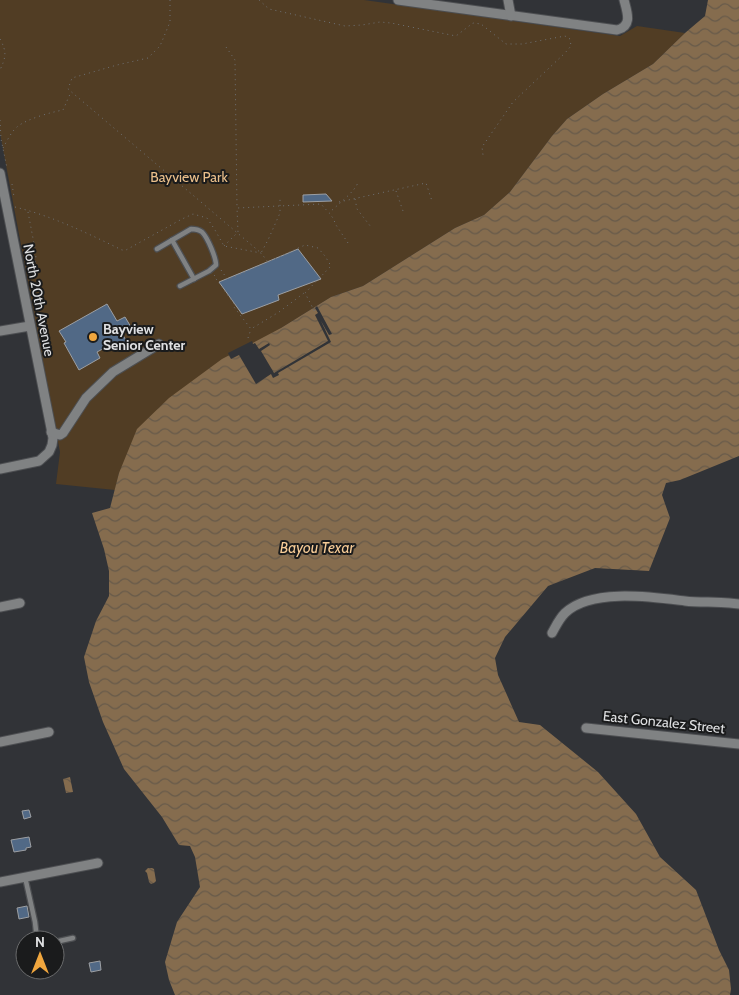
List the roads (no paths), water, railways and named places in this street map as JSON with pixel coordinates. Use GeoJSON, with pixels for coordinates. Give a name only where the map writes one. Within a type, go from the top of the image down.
{"type":"FeatureCollection","features":[{"type":"Feature","properties":{"kind":"street"},"geometry":{"type":"LineString","coordinates":[[398,0],[617,30],[625,27],[628,18],[624,0]]}},
{"type":"Feature","properties":{"kind":"street"},"geometry":{"type":"LineString","coordinates":[[508,0],[511,16]]}},
{"type":"Feature","properties":{"kind":"street","name":"North 20th Avenue"},"geometry":{"type":"LineString","coordinates":[[4,173],[2,192],[51,432]]}},
{"type":"Feature","properties":{"kind":"street"},"geometry":{"type":"LineString","coordinates":[[0,332],[30,326]]}},
{"type":"Feature","properties":{"kind":"street"},"geometry":{"type":"LineString","coordinates":[[51,432],[56,434],[63,433],[86,398],[114,372],[158,344]]}},
{"type":"Feature","properties":{"kind":"street"},"geometry":{"type":"LineString","coordinates":[[0,469],[39,461],[49,452],[52,445],[53,438],[51,432]]}},
{"type":"Feature","properties":{"kind":"street"},"geometry":{"type":"LineString","coordinates":[[552,633],[560,619],[576,605],[604,598],[643,596],[686,602],[739,604]]}},
{"type":"Feature","properties":{"kind":"street"},"geometry":{"type":"LineString","coordinates":[[0,607],[20,603]]}},
{"type":"Feature","properties":{"kind":"street","name":"East Gonzalez Street"},"geometry":{"type":"LineString","coordinates":[[586,728],[739,744]]}},
{"type":"Feature","properties":{"kind":"street"},"geometry":{"type":"LineString","coordinates":[[0,742],[49,732]]}},
{"type":"Feature","properties":{"kind":"street"},"geometry":{"type":"LineString","coordinates":[[0,882],[98,863]]}},
{"type":"Feature","properties":{"kind":"lane"},"geometry":{"type":"LineString","coordinates":[[157,249],[191,229],[196,229],[203,233],[216,259],[216,266],[180,286]]}},
{"type":"Feature","properties":{"kind":"lane"},"geometry":{"type":"LineString","coordinates":[[172,240],[194,279]]}},
{"type":"Feature","properties":{"kind":"lane"},"geometry":{"type":"LineString","coordinates":[[24,877],[36,930]]}},
{"type":"Feature","properties":{"kind":"lane"},"geometry":{"type":"LineString","coordinates":[[65,940],[73,938]]}},
{"type":"Feature","properties":{"kind":"water","name":"Bayou Texar"},"geometry":{"type":"Polygon","coordinates":[[[708,0],[739,0],[739,456],[680,480],[666,483],[662,495],[670,518],[649,571],[595,568],[548,586],[505,637],[495,658],[498,675],[519,722],[540,725],[598,772],[636,814],[660,857],[696,890],[719,950],[729,970],[730,995],[175,995],[165,962],[177,922],[200,887],[195,857],[190,846],[179,845],[162,817],[124,769],[103,722],[89,682],[84,657],[96,621],[109,596],[109,571],[92,513],[110,508],[119,473],[137,429],[169,398],[222,359],[281,328],[331,297],[363,286],[455,228],[484,215],[510,192],[567,119],[603,94],[653,64],[705,16],[708,0]]]}},
{"type":"Feature","properties":{"kind":"water"},"geometry":{"type":"Polygon","coordinates":[[[70,777],[73,792],[66,793],[63,779],[70,777]]]}},
{"type":"Feature","properties":{"kind":"water"},"geometry":{"type":"Polygon","coordinates":[[[148,868],[154,869],[156,881],[151,884],[145,871],[148,868]]]}},
{"type":"Feature","properties":{"kind":"place","name":"Bayview Senior Center"},"geometry":{"type":"Point","coordinates":[93,337]}},
{"type":"Feature","properties":{"kind":"park label","name":"Bayview Park"},"geometry":{"type":"Point","coordinates":[189,177]}}]}
